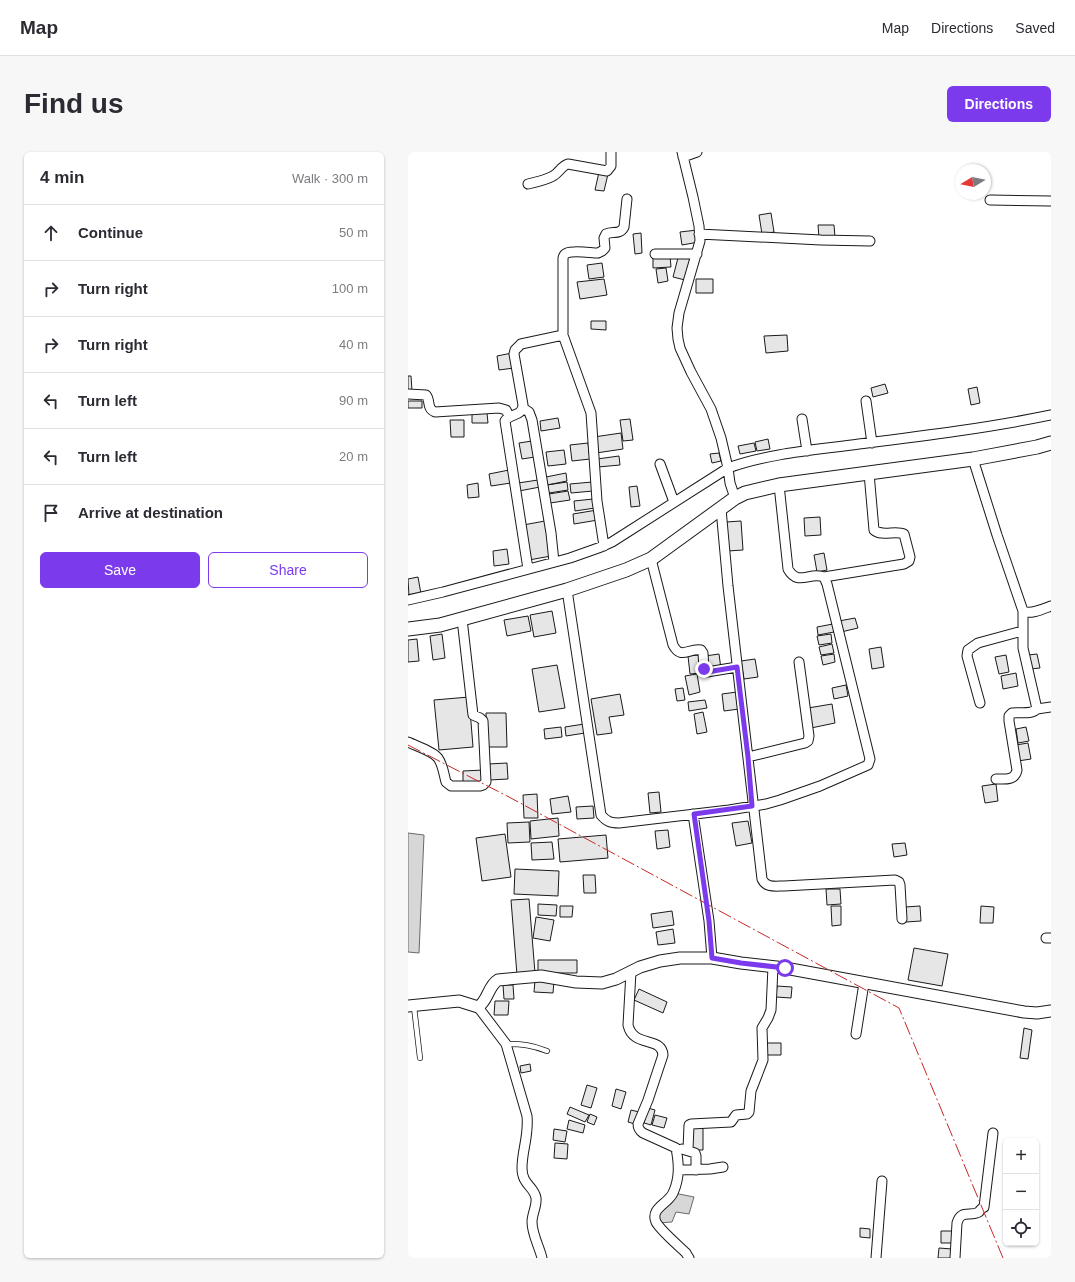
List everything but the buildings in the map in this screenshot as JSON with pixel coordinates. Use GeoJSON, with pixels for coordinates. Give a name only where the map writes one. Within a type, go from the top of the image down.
{"type":"FeatureCollection","features":[{"type":"Feature","properties":{"kind":"main road"},"geometry":{"type":"LineString","coordinates":[[408,629],[440,625],[567,590],[626,570],[651,559],[735,498],[745,493],[778,485],[973,459],[1037,448],[1051,444]]}},
{"type":"Feature","properties":{"kind":"street"},"geometry":{"type":"LineString","coordinates":[[528,184],[551,178],[568,164],[607,171],[611,166],[612,152]]}},
{"type":"Feature","properties":{"kind":"street"},"geometry":{"type":"LineString","coordinates":[[697,152],[682,154],[693,196],[700,241],[679,313],[677,328],[678,339],[680,348],[711,409],[722,438],[730,483],[735,498]]}},
{"type":"Feature","properties":{"kind":"street"},"geometry":{"type":"LineString","coordinates":[[604,546],[597,502],[591,413],[563,335],[563,258],[567,253],[572,252],[598,253],[602,251],[605,248],[604,238],[606,234],[619,233],[624,227],[626,199]]}},
{"type":"Feature","properties":{"kind":"street"},"geometry":{"type":"LineString","coordinates":[[990,200],[1051,201]]}},
{"type":"Feature","properties":{"kind":"street"},"geometry":{"type":"LineString","coordinates":[[699,234],[870,241]]}},
{"type":"Feature","properties":{"kind":"street"},"geometry":{"type":"LineString","coordinates":[[655,254],[697,254]]}},
{"type":"Feature","properties":{"kind":"street"},"geometry":{"type":"LineString","coordinates":[[528,569],[505,427],[505,421],[509,416],[523,410],[515,350],[521,344],[563,335]]}},
{"type":"Feature","properties":{"kind":"street"},"geometry":{"type":"LineString","coordinates":[[408,394],[426,395],[429,400],[429,407],[434,412],[500,408],[506,410],[509,416]]}},
{"type":"Feature","properties":{"kind":"street"},"geometry":{"type":"LineString","coordinates":[[866,401],[872,442]]}},
{"type":"Feature","properties":{"kind":"street"},"geometry":{"type":"LineString","coordinates":[[523,408],[529,412],[532,420],[551,533],[554,562]]}},
{"type":"Feature","properties":{"kind":"street"},"geometry":{"type":"LineString","coordinates":[[408,600],[587,553],[612,542],[674,502],[728,470],[747,461],[1013,422],[1051,415]]}},
{"type":"Feature","properties":{"kind":"street"},"geometry":{"type":"LineString","coordinates":[[802,419],[807,451]]}},
{"type":"Feature","properties":{"kind":"street"},"geometry":{"type":"LineString","coordinates":[[973,459],[996,535],[1022,611],[1023,648],[1037,709]]}},
{"type":"Feature","properties":{"kind":"street"},"geometry":{"type":"LineString","coordinates":[[660,464],[674,502]]}},
{"type":"Feature","properties":{"kind":"street"},"geometry":{"type":"LineString","coordinates":[[778,485],[788,569],[794,577],[799,578],[820,575],[824,577],[904,564],[910,561],[910,557],[904,534],[900,532],[877,533],[874,530],[869,473]]}},
{"type":"Feature","properties":{"kind":"street"},"geometry":{"type":"LineString","coordinates":[[721,509],[752,806],[762,879],[764,884],[767,886],[784,886],[895,880],[899,882],[900,885],[902,919]]}},
{"type":"Feature","properties":{"kind":"street"},"geometry":{"type":"LineString","coordinates":[[651,559],[673,644],[676,650],[683,653],[701,650],[703,653],[704,669],[707,672],[737,667]]}},
{"type":"Feature","properties":{"kind":"street"},"geometry":{"type":"LineString","coordinates":[[567,590],[601,815],[606,821],[619,823],[752,806],[780,800],[820,786],[868,765],[870,759],[824,577]]}},
{"type":"Feature","properties":{"kind":"street"},"geometry":{"type":"LineString","coordinates":[[1022,611],[1030,612],[1051,606]]}},
{"type":"Feature","properties":{"kind":"street"},"geometry":{"type":"LineString","coordinates":[[408,742],[435,755],[441,764],[446,782],[451,786],[480,786],[486,782],[483,721],[473,715],[462,619]]}},
{"type":"Feature","properties":{"kind":"street"},"geometry":{"type":"LineString","coordinates":[[980,703],[967,656],[968,650],[978,643],[1022,631]]}},
{"type":"Feature","properties":{"kind":"street"},"geometry":{"type":"LineString","coordinates":[[748,757],[805,743],[808,740],[809,736],[799,662]]}},
{"type":"Feature","properties":{"kind":"street"},"geometry":{"type":"LineString","coordinates":[[996,779],[1010,778],[1016,775],[1017,770],[1009,716],[1012,713],[1031,712],[1037,709],[1051,707]]}},
{"type":"Feature","properties":{"kind":"street"},"geometry":{"type":"LineString","coordinates":[[694,814],[709,921],[712,958]]}},
{"type":"Feature","properties":{"kind":"street"},"geometry":{"type":"LineString","coordinates":[[478,1007],[482,1005],[493,984],[498,980],[541,976],[576,982],[602,983],[616,979],[640,967],[660,961],[680,958],[712,958],[774,967],[1024,1012],[1037,1013],[1051,1011]]}},
{"type":"Feature","properties":{"kind":"street"},"geometry":{"type":"LineString","coordinates":[[688,1150],[688,1129],[691,1124],[731,1122],[736,1115],[746,1114],[749,1112],[751,1091],[763,1060],[762,1028],[771,1010],[774,967]]}},
{"type":"Feature","properties":{"kind":"street"},"geometry":{"type":"LineString","coordinates":[[631,972],[628,1025],[629,1031],[633,1036],[659,1046],[662,1051],[648,1100],[638,1124],[639,1131],[676,1148],[688,1150],[696,1154],[696,1170]]}},
{"type":"Feature","properties":{"kind":"street"},"geometry":{"type":"LineString","coordinates":[[856,1034],[864,983]]}},
{"type":"Feature","properties":{"kind":"street"},"geometry":{"type":"LineString","coordinates":[[411,1005],[459,1001],[478,1007],[506,1044],[528,1127],[522,1174],[524,1180],[536,1196],[532,1221],[542,1258]]}},
{"type":"Feature","properties":{"kind":"street"},"geometry":{"type":"LineString","coordinates":[[955,1258],[958,1218],[962,1215],[979,1212],[984,1207],[993,1133]]}},
{"type":"Feature","properties":{"kind":"street"},"geometry":{"type":"LineString","coordinates":[[676,1148],[679,1170],[676,1185],[670,1198],[658,1208],[655,1218],[658,1225],[690,1258]]}},
{"type":"Feature","properties":{"kind":"street"},"geometry":{"type":"LineString","coordinates":[[679,1170],[723,1167]]}},
{"type":"Feature","properties":{"kind":"street"},"geometry":{"type":"LineString","coordinates":[[876,1258],[882,1181]]}},
{"type":"Feature","properties":{"kind":"lane"},"geometry":{"type":"LineString","coordinates":[[411,1005],[420,1058]]}},
{"type":"Feature","properties":{"kind":"lane"},"geometry":{"type":"LineString","coordinates":[[506,1044],[527,1044],[547,1051]]}},
{"type":"Feature","properties":{"kind":"shaded area"},"geometry":{"type":"Polygon","coordinates":[[[408,833],[424,835],[419,953],[408,952],[408,833]]]}},
{"type":"Feature","properties":{"kind":"shaded area"},"geometry":{"type":"Polygon","coordinates":[[[674,1193],[694,1197],[689,1214],[676,1212],[672,1222],[659,1223],[658,1211],[672,1203],[674,1193]]]}},
{"type":"Feature","properties":{"kind":"power"},"geometry":{"type":"LineString","coordinates":[[408,745],[509,797],[899,1008],[1003,1258]]}},
{"type":"Feature","properties":{"kind":"route"},"geometry":{"type":"LineString","coordinates":[[704,669],[707,672],[712,672],[737,667],[748,757],[752,806],[694,814],[709,921],[712,958],[785,968]]}}]}
